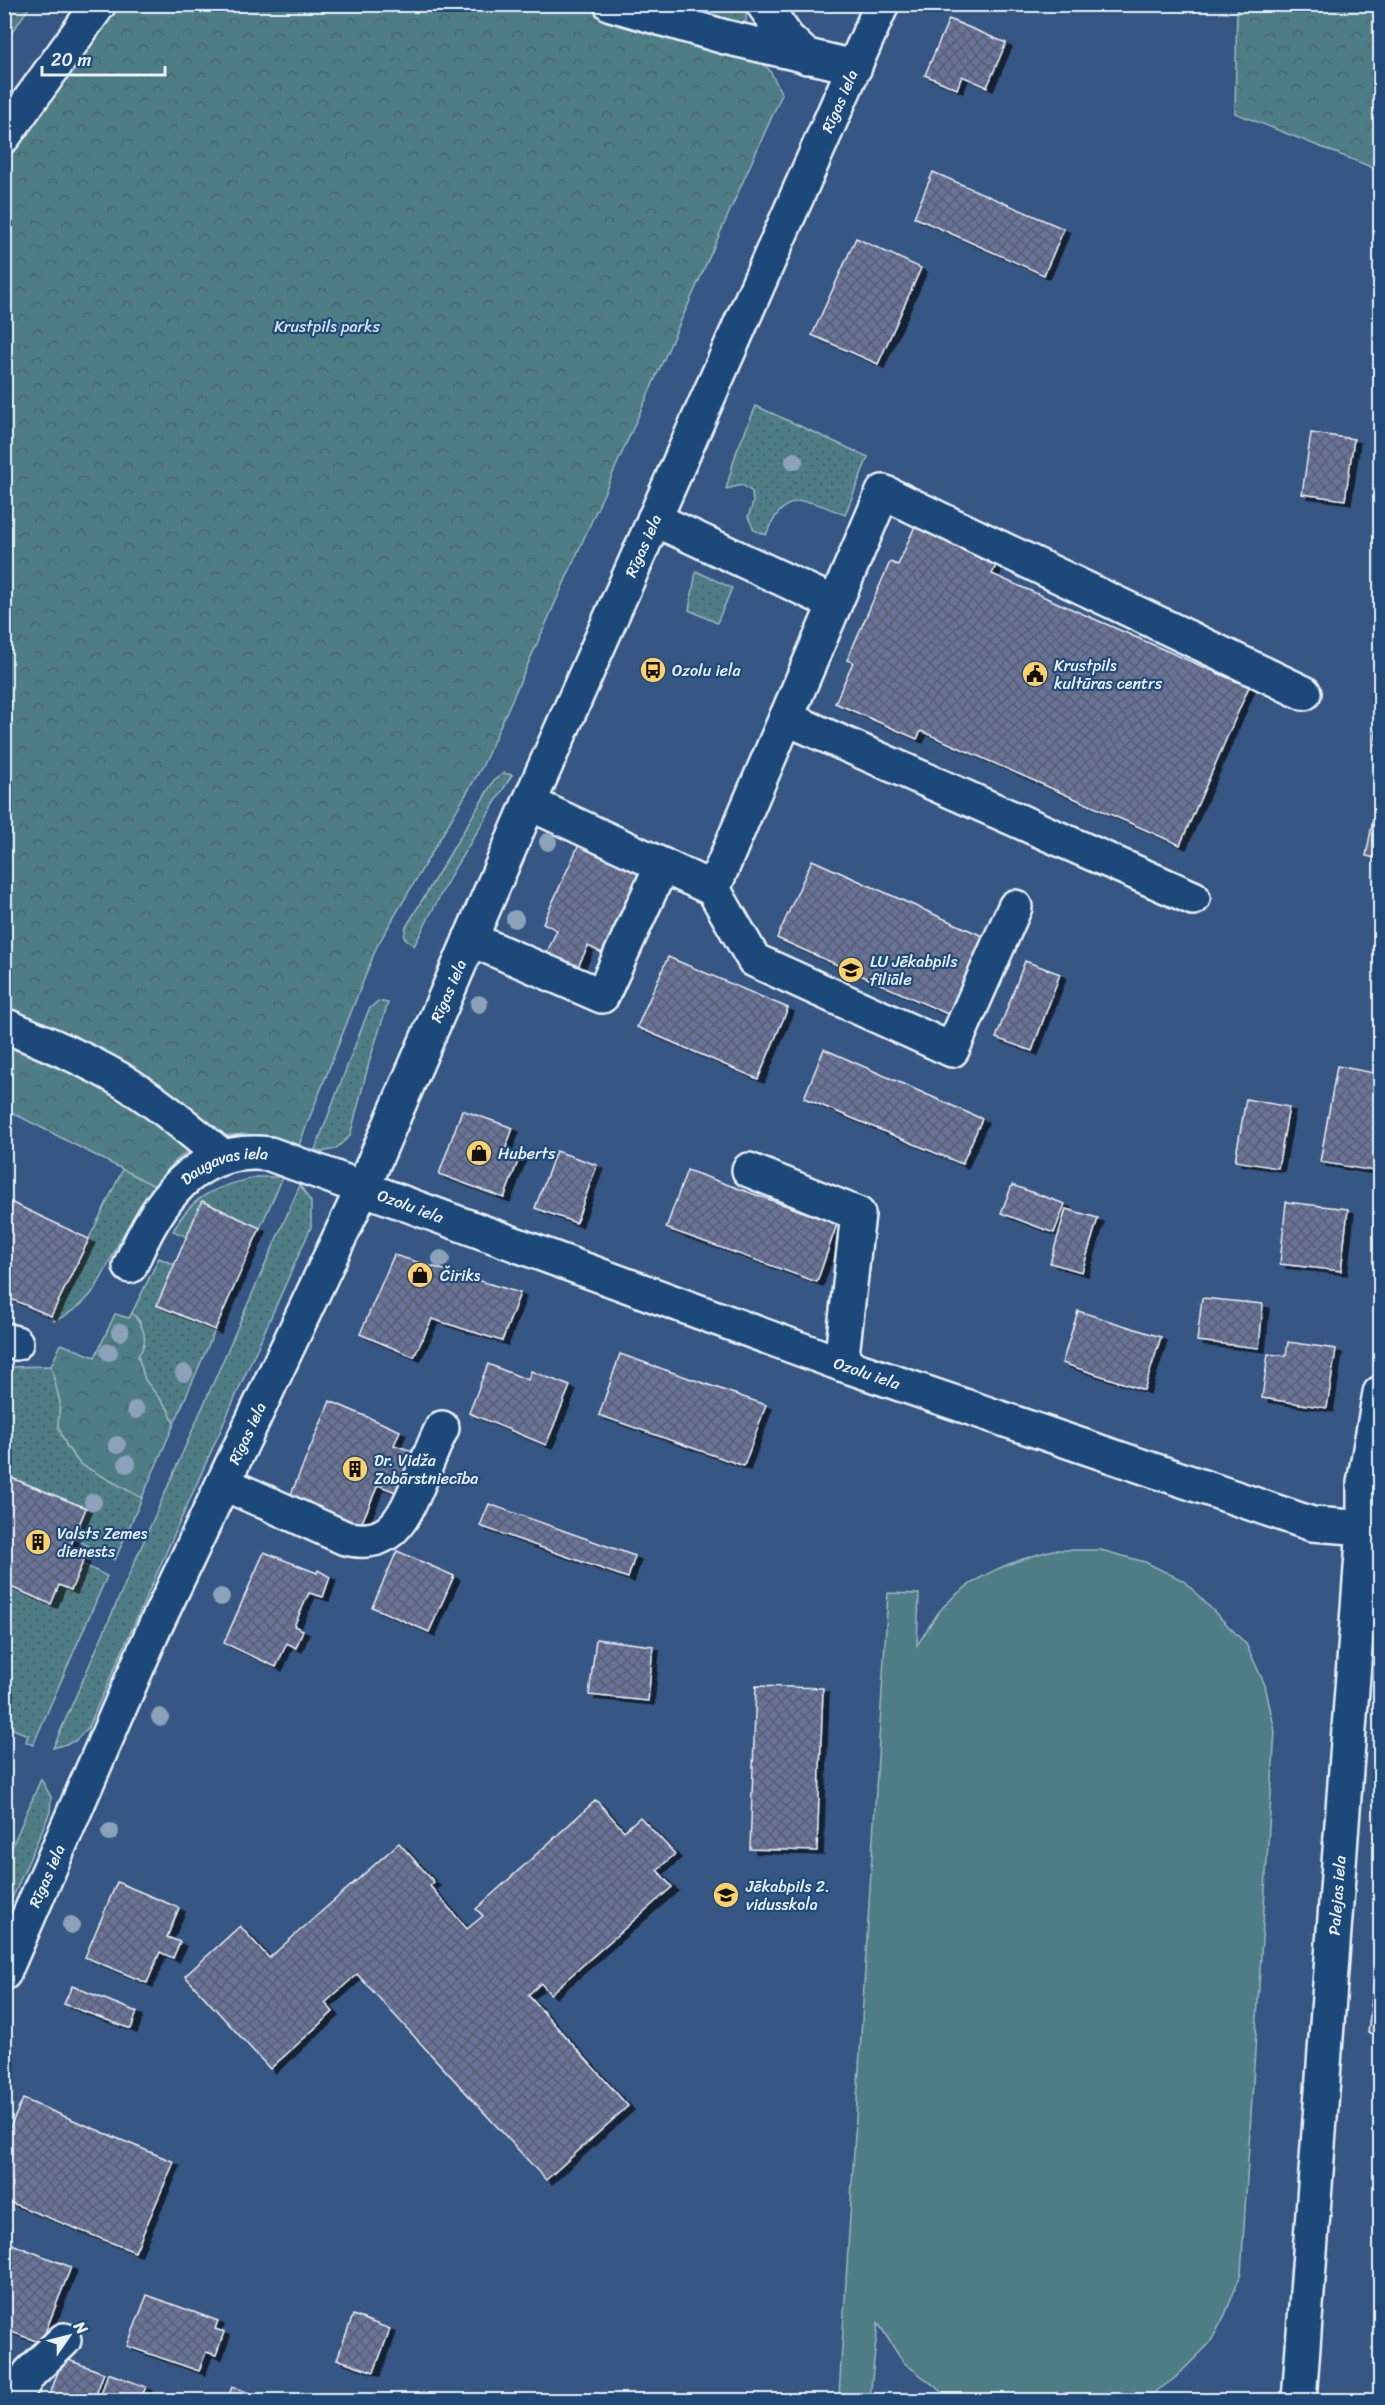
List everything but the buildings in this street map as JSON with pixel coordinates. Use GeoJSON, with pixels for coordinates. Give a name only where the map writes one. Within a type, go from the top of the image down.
{"type":"FeatureCollection","features":[{"type":"Feature","properties":{"kind":"street"},"geometry":{"type":"LineString","coordinates":[[4,136],[99,4]]}},
{"type":"Feature","properties":{"kind":"street"},"geometry":{"type":"LineString","coordinates":[[611,4],[725,37],[855,67]]}},
{"type":"Feature","properties":{"kind":"street"},"geometry":{"type":"LineString","coordinates":[[763,4],[787,38],[807,57]]}},
{"type":"Feature","properties":{"kind":"street","name":"Rīgas iela"},"geometry":{"type":"LineString","coordinates":[[4,1973],[154,1629],[362,1190],[529,803],[882,4]]}},
{"type":"Feature","properties":{"kind":"street"},"geometry":{"type":"LineString","coordinates":[[712,889],[883,492],[1304,693]]}},
{"type":"Feature","properties":{"kind":"street"},"geometry":{"type":"LineString","coordinates":[[654,519],[834,603]]}},
{"type":"Feature","properties":{"kind":"street"},"geometry":{"type":"LineString","coordinates":[[786,718],[1193,898]]}},
{"type":"Feature","properties":{"kind":"street"},"geometry":{"type":"LineString","coordinates":[[529,803],[712,889],[754,960],[952,1050],[1015,907]]}},
{"type":"Feature","properties":{"kind":"street"},"geometry":{"type":"LineString","coordinates":[[470,939],[602,996],[662,865]]}},
{"type":"Feature","properties":{"kind":"street"},"geometry":{"type":"LineString","coordinates":[[4,1025],[81,1058],[121,1080],[166,1110],[223,1157]]}},
{"type":"Feature","properties":{"kind":"street","name":"Daugavas iela"},"geometry":{"type":"LineString","coordinates":[[130,1266],[143,1235],[168,1193],[185,1178],[223,1157],[254,1152],[270,1154],[362,1190]]}},
{"type":"Feature","properties":{"kind":"street"},"geometry":{"type":"LineString","coordinates":[[749,1170],[858,1214],[841,1364]]}},
{"type":"Feature","properties":{"kind":"street","name":"Ozolu iela"},"geometry":{"type":"LineString","coordinates":[[362,1190],[841,1364],[1312,1524],[1372,1528]]}},
{"type":"Feature","properties":{"kind":"street","name":"Palejas iela"},"geometry":{"type":"LineString","coordinates":[[1299,2400],[1372,1528],[1364,1483],[1380,1393]]}},
{"type":"Feature","properties":{"kind":"street"},"geometry":{"type":"LineString","coordinates":[[223,1483],[345,1538],[360,1541],[374,1540],[386,1533],[405,1515],[442,1428]]}},
{"type":"Feature","properties":{"kind":"street"},"geometry":{"type":"LineString","coordinates":[[12,2400],[30,2373],[64,2340]]}},
{"type":"Feature","properties":{"kind":"green space"},"geometry":{"type":"Polygon","coordinates":[[[4,5],[31,5],[5,42],[4,5]]]}},
{"type":"Feature","properties":{"kind":"green space","name":"Krustpils parks"},"geometry":{"type":"Polygon","coordinates":[[[111,5],[585,5],[747,53],[769,69],[782,94],[482,767],[377,946],[299,1145],[277,1138],[256,1135],[237,1134],[218,1137],[201,1143],[185,1153],[155,1186],[5,1109],[5,152],[111,5]]]}},
{"type":"Feature","properties":{"kind":"green space"},"geometry":{"type":"Polygon","coordinates":[[[633,5],[746,5],[746,22],[743,28],[633,5]]]}},
{"type":"Feature","properties":{"kind":"green space"},"geometry":{"type":"Polygon","coordinates":[[[1237,5],[1380,5],[1380,168],[1376,169],[1235,113],[1237,5]]]}},
{"type":"Feature","properties":{"kind":"green space"},"geometry":{"type":"Polygon","coordinates":[[[756,406],[868,457],[845,515],[819,505],[798,501],[781,510],[766,535],[754,530],[748,517],[753,503],[752,492],[742,485],[726,489],[736,453],[756,406]]]}},
{"type":"Feature","properties":{"kind":"green space"},"geometry":{"type":"Polygon","coordinates":[[[696,571],[732,588],[717,623],[689,610],[696,571]]]}},
{"type":"Feature","properties":{"kind":"green space"},"geometry":{"type":"Polygon","coordinates":[[[504,773],[512,775],[453,871],[414,946],[404,937],[406,927],[494,780],[504,773]]]}},
{"type":"Feature","properties":{"kind":"green space"},"geometry":{"type":"Polygon","coordinates":[[[378,1001],[388,1003],[370,1059],[350,1136],[335,1149],[322,1152],[315,1150],[369,1009],[378,1001]]]}},
{"type":"Feature","properties":{"kind":"green space"},"geometry":{"type":"Polygon","coordinates":[[[123,1169],[155,1186],[127,1228],[100,1282],[92,1293],[70,1313],[54,1321],[51,1316],[123,1169]]]}},
{"type":"Feature","properties":{"kind":"green space"},"geometry":{"type":"Polygon","coordinates":[[[257,1177],[283,1177],[260,1228],[202,1201],[187,1237],[173,1231],[189,1208],[198,1200],[219,1188],[257,1177]]]}},
{"type":"Feature","properties":{"kind":"green space"},"geometry":{"type":"Polygon","coordinates":[[[300,1185],[311,1202],[311,1227],[88,1728],[75,1741],[53,1748],[300,1185]]]}},
{"type":"Feature","properties":{"kind":"green space"},"geometry":{"type":"Polygon","coordinates":[[[159,1258],[175,1265],[157,1305],[215,1330],[174,1424],[168,1409],[145,1380],[138,1356],[140,1322],[132,1313],[159,1258]]]}},
{"type":"Feature","properties":{"kind":"green space"},"geometry":{"type":"Polygon","coordinates":[[[132,1313],[140,1323],[145,1339],[138,1356],[145,1380],[168,1409],[174,1424],[142,1498],[80,1464],[67,1447],[58,1426],[60,1402],[51,1366],[61,1344],[95,1357],[115,1314],[129,1318],[132,1313]]]}},
{"type":"Feature","properties":{"kind":"green space"},"geometry":{"type":"Polygon","coordinates":[[[51,1366],[60,1402],[58,1426],[67,1447],[80,1464],[142,1498],[115,1560],[73,1538],[85,1508],[5,1475],[4,1367],[51,1366]]]}},
{"type":"Feature","properties":{"kind":"green space"},"geometry":{"type":"Polygon","coordinates":[[[1053,1550],[1101,1550],[1145,1562],[1184,1581],[1246,1644],[1265,1685],[1275,1731],[1241,2274],[1225,2315],[1210,2343],[1175,2378],[1144,2400],[953,2400],[903,2362],[878,2323],[870,2398],[839,2396],[888,1593],[919,1594],[917,1645],[943,1607],[967,1586],[1008,1564],[1053,1550]]]}},
{"type":"Feature","properties":{"kind":"green space"},"geometry":{"type":"Polygon","coordinates":[[[82,1564],[107,1576],[33,1745],[26,1742],[28,1735],[5,1726],[4,1588],[6,1585],[51,1604],[59,1585],[71,1590],[82,1564]]]}},
{"type":"Feature","properties":{"kind":"green space"},"geometry":{"type":"Polygon","coordinates":[[[41,1779],[51,1797],[50,1812],[5,1915],[5,1863],[41,1779]]]}},
{"type":"Feature","properties":{"kind":"place","name":"Ozolu iela"},"geometry":{"type":"Point","coordinates":[653,670]}},
{"type":"Feature","properties":{"kind":"place","name":"Krustpils kultūras centrs"},"geometry":{"type":"Point","coordinates":[1035,674]}},
{"type":"Feature","properties":{"kind":"place","name":"LU Jēkabpils filiāle"},"geometry":{"type":"Point","coordinates":[851,970]}},
{"type":"Feature","properties":{"kind":"place","name":"Huberts"},"geometry":{"type":"Point","coordinates":[479,1153]}},
{"type":"Feature","properties":{"kind":"place","name":"Čiriks"},"geometry":{"type":"Point","coordinates":[420,1275]}},
{"type":"Feature","properties":{"kind":"place","name":"Dr. Vidža Zobārstniecība"},"geometry":{"type":"Point","coordinates":[355,1469]}},
{"type":"Feature","properties":{"kind":"place","name":"Valsts Zemes dienests"},"geometry":{"type":"Point","coordinates":[38,1542]}},
{"type":"Feature","properties":{"kind":"place","name":"Jēkabpils 2. vidusskola"},"geometry":{"type":"Point","coordinates":[726,1895]}}]}
